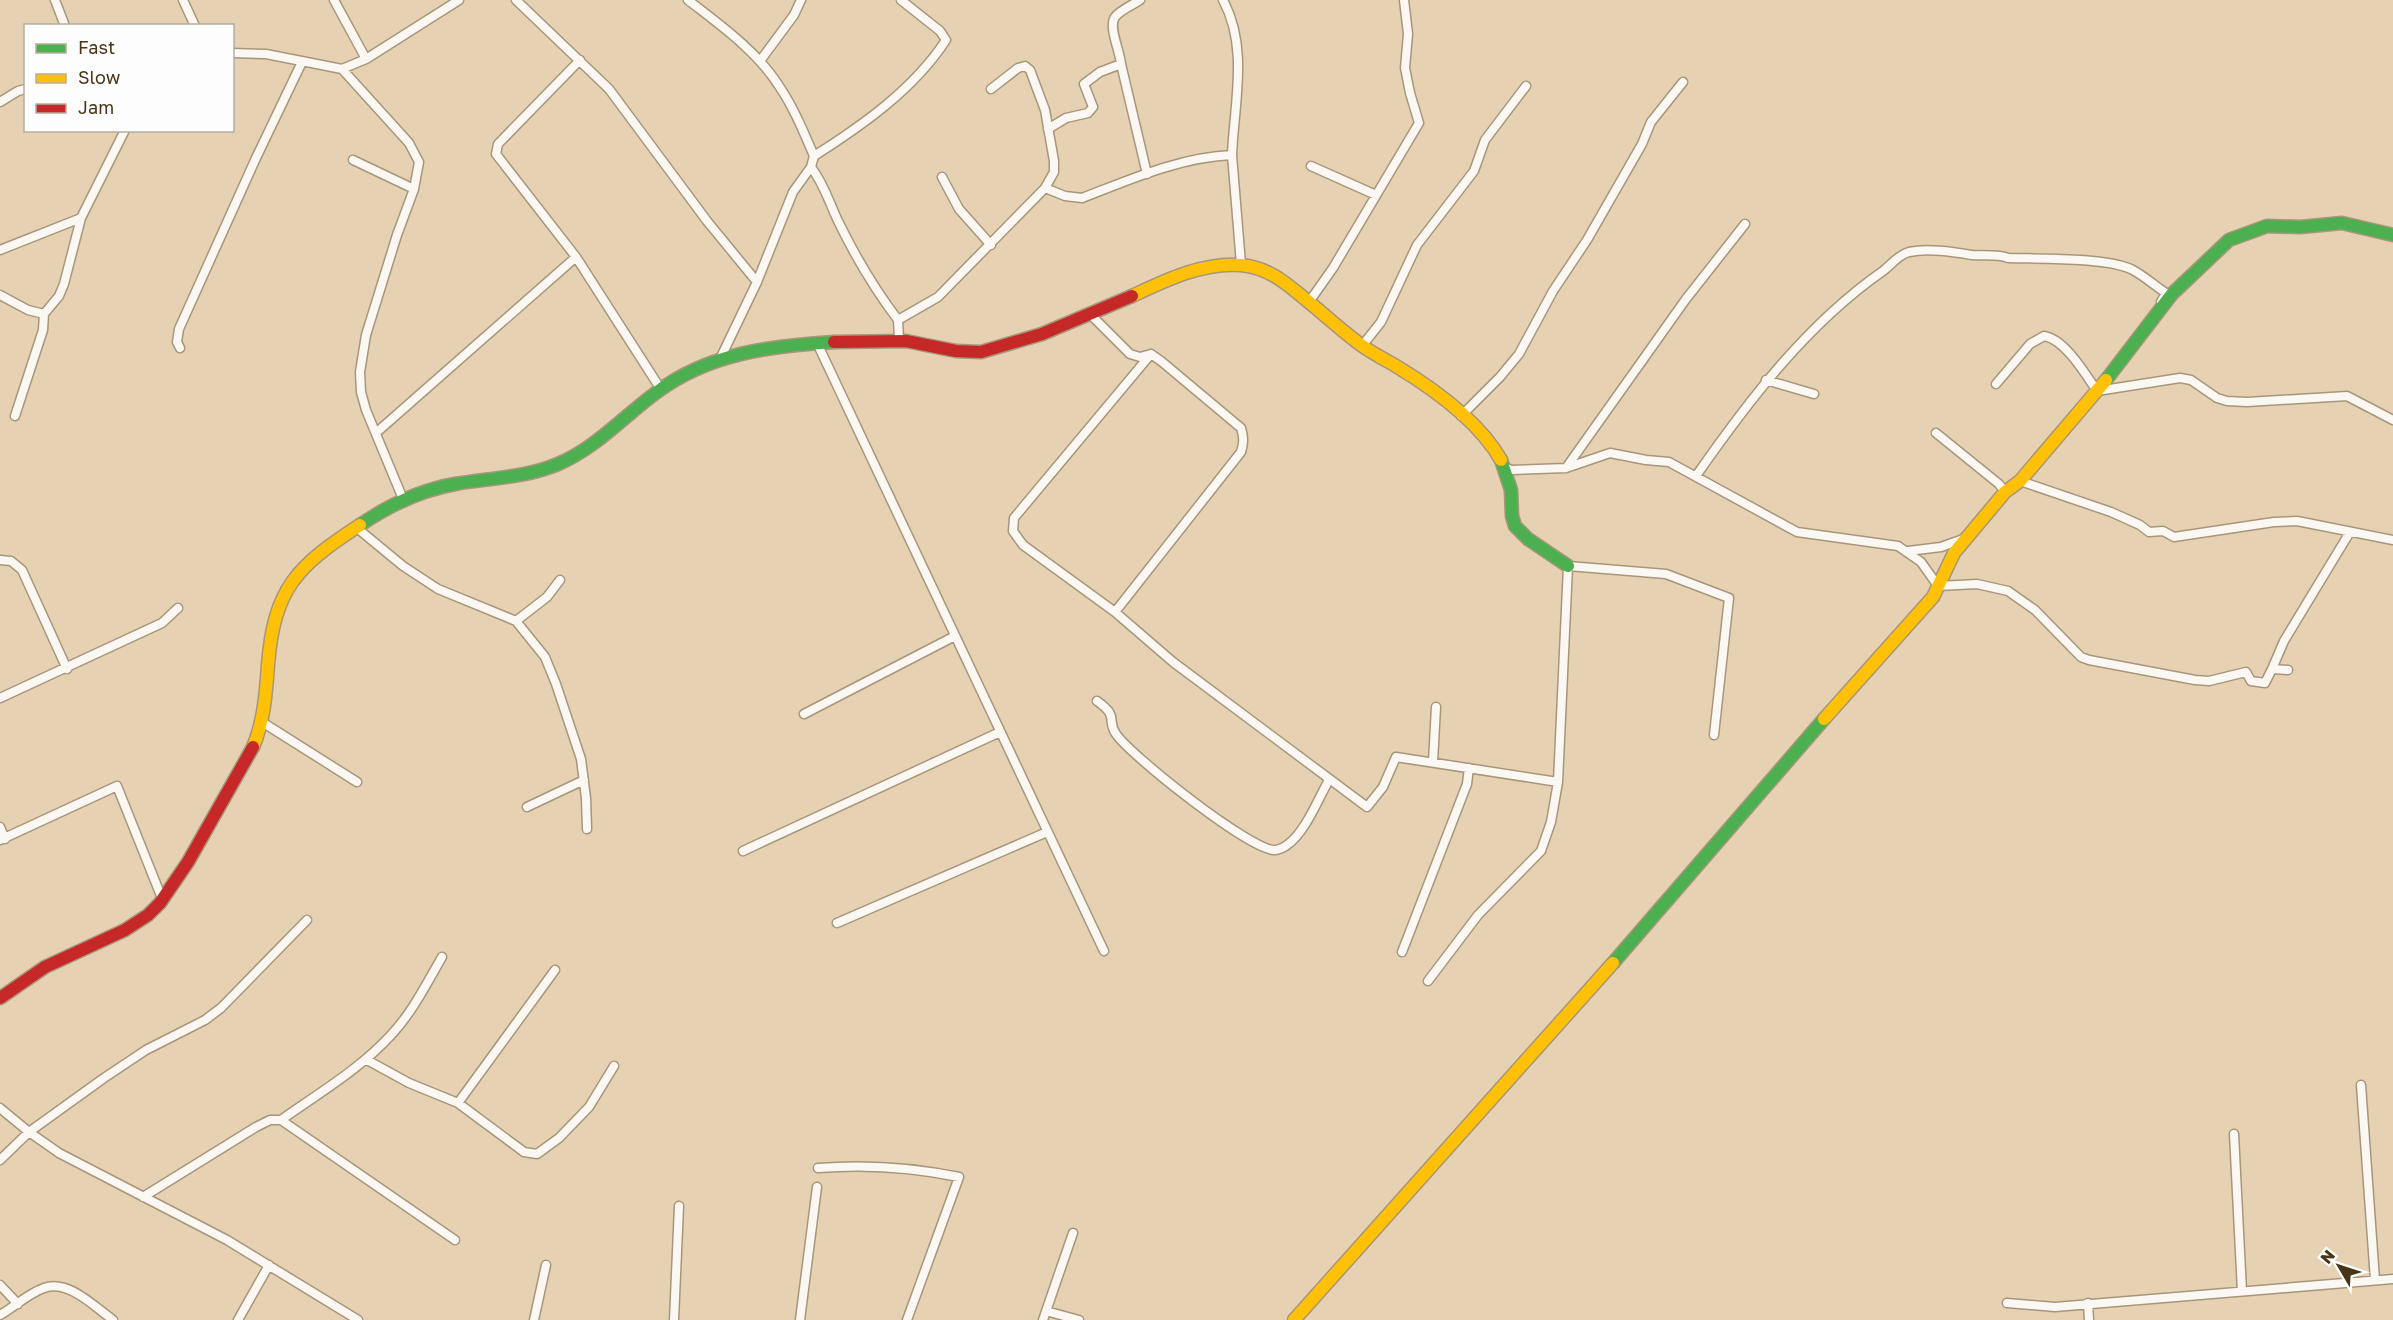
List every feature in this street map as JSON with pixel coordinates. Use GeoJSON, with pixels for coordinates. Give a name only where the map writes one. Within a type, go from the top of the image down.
{"type":"FeatureCollection","features":[{"type":"Feature","properties":{"kind":"street"},"geometry":{"type":"LineString","coordinates":[[54,0],[64,24]]}},
{"type":"Feature","properties":{"kind":"street"},"geometry":{"type":"LineString","coordinates":[[183,0],[194,24]]}},
{"type":"Feature","properties":{"kind":"street"},"geometry":{"type":"LineString","coordinates":[[334,0],[366,59]]}},
{"type":"Feature","properties":{"kind":"street"},"geometry":{"type":"LineString","coordinates":[[234,53],[266,54],[342,69],[366,59],[459,0]]}},
{"type":"Feature","properties":{"kind":"street"},"geometry":{"type":"LineString","coordinates":[[516,0],[609,89],[700,211],[757,282]]}},
{"type":"Feature","properties":{"kind":"street"},"geometry":{"type":"LineString","coordinates":[[688,0],[760,62],[779,86],[814,156],[811,167],[793,192],[757,282],[721,357]]}},
{"type":"Feature","properties":{"kind":"street"},"geometry":{"type":"LineString","coordinates":[[760,62],[794,15],[801,0]]}},
{"type":"Feature","properties":{"kind":"street"},"geometry":{"type":"LineString","coordinates":[[814,156],[868,121],[888,104],[938,52],[946,40],[940,31],[901,0]]}},
{"type":"Feature","properties":{"kind":"street"},"geometry":{"type":"LineString","coordinates":[[1140,0],[1115,17],[1111,29],[1120,50],[1121,64],[1147,174]]}},
{"type":"Feature","properties":{"kind":"street"},"geometry":{"type":"LineString","coordinates":[[1223,0],[1232,21],[1240,79],[1232,155],[1241,264]]}},
{"type":"Feature","properties":{"kind":"street"},"geometry":{"type":"LineString","coordinates":[[1309,302],[1333,268],[1419,123],[1410,93],[1406,68],[1408,34],[1404,0]]}},
{"type":"Feature","properties":{"kind":"street"},"geometry":{"type":"LineString","coordinates":[[580,60],[498,144],[496,154],[576,257],[660,388]]}},
{"type":"Feature","properties":{"kind":"street"},"geometry":{"type":"LineString","coordinates":[[180,348],[177,342],[179,329],[302,62]]}},
{"type":"Feature","properties":{"kind":"street"},"geometry":{"type":"LineString","coordinates":[[1048,129],[1066,118],[1088,113],[1093,107],[1084,84],[1100,72],[1121,64]]}},
{"type":"Feature","properties":{"kind":"street"},"geometry":{"type":"LineString","coordinates":[[898,320],[938,297],[1045,188],[1054,172],[1045,110],[1030,70],[1025,66],[1018,68],[991,89]]}},
{"type":"Feature","properties":{"kind":"street"},"geometry":{"type":"LineString","coordinates":[[342,69],[409,143],[419,162],[414,189],[383,277],[366,335],[360,372],[361,392],[403,499]]}},
{"type":"Feature","properties":{"kind":"street"},"geometry":{"type":"LineString","coordinates":[[1461,416],[1500,378],[1519,354],[1553,291],[1587,240],[1642,144],[1651,122],[1683,82]]}},
{"type":"Feature","properties":{"kind":"street"},"geometry":{"type":"LineString","coordinates":[[1362,346],[1381,322],[1417,245],[1474,171],[1485,140],[1526,86]]}},
{"type":"Feature","properties":{"kind":"street"},"geometry":{"type":"LineString","coordinates":[[0,102],[24,90]]}},
{"type":"Feature","properties":{"kind":"street"},"geometry":{"type":"LineString","coordinates":[[15,416],[43,330],[44,314],[59,296],[81,218],[124,132]]}},
{"type":"Feature","properties":{"kind":"street"},"geometry":{"type":"LineString","coordinates":[[1045,188],[1065,196],[1082,198],[1186,161],[1232,155]]}},
{"type":"Feature","properties":{"kind":"street"},"geometry":{"type":"LineString","coordinates":[[353,160],[414,189]]}},
{"type":"Feature","properties":{"kind":"street"},"geometry":{"type":"LineString","coordinates":[[1311,166],[1376,195]]}},
{"type":"Feature","properties":{"kind":"street"},"geometry":{"type":"LineString","coordinates":[[811,167],[822,183],[837,219],[872,286],[898,320],[898,339]]}},
{"type":"Feature","properties":{"kind":"street"},"geometry":{"type":"LineString","coordinates":[[942,177],[959,209],[991,245]]}},
{"type":"Feature","properties":{"kind":"street"},"geometry":{"type":"LineString","coordinates":[[0,250],[81,218]]}},
{"type":"Feature","properties":{"kind":"street"},"geometry":{"type":"LineString","coordinates":[[1294,1320],[1671,897],[1803,742],[1933,597],[1954,553],[2005,492],[2020,481],[2097,391],[2172,294],[2229,240],[2267,226],[2300,227],[2342,223],[2393,235]]}},
{"type":"Feature","properties":{"kind":"street"},"geometry":{"type":"LineString","coordinates":[[1566,468],[1686,299],[1745,225]]}},
{"type":"Feature","properties":{"kind":"street"},"geometry":{"type":"LineString","coordinates":[[1696,476],[1739,413],[1766,380],[1839,306],[1906,253],[1951,252],[1992,257],[2103,263],[2130,268],[2166,293],[2151,323]]}},
{"type":"Feature","properties":{"kind":"street"},"geometry":{"type":"LineString","coordinates":[[377,432],[576,257]]}},
{"type":"Feature","properties":{"kind":"street"},"geometry":{"type":"LineString","coordinates":[[0,998],[57,960],[105,943],[140,921],[163,901],[183,872],[209,824],[250,759],[262,722],[266,675],[277,609],[296,575],[357,528],[403,499],[438,488],[526,474],[559,464],[618,425],[660,388],[721,357],[747,351],[818,343],[898,339],[962,352],[986,352],[1091,315],[1199,269],[1241,264],[1267,270],[1285,279],[1362,346],[1427,387],[1484,437],[1505,467],[1511,491],[1513,520],[1518,530],[1568,566],[1666,574],[1729,598],[1714,735]]}},
{"type":"Feature","properties":{"kind":"street"},"geometry":{"type":"LineString","coordinates":[[0,295],[28,310],[44,314]]}},
{"type":"Feature","properties":{"kind":"street"},"geometry":{"type":"LineString","coordinates":[[1091,315],[1130,354],[1140,357],[1151,354]]}},
{"type":"Feature","properties":{"kind":"street"},"geometry":{"type":"LineString","coordinates":[[1996,384],[2030,344],[2044,336],[2054,340],[2079,364],[2097,391]]}},
{"type":"Feature","properties":{"kind":"street"},"geometry":{"type":"LineString","coordinates":[[818,343],[845,406],[1104,951]]}},
{"type":"Feature","properties":{"kind":"street"},"geometry":{"type":"LineString","coordinates":[[1115,612],[1241,452],[1244,443],[1241,428],[1151,354]]}},
{"type":"Feature","properties":{"kind":"street"},"geometry":{"type":"LineString","coordinates":[[1151,354],[1014,518],[1013,531],[1023,545],[1115,612],[1173,662],[1367,807],[1383,787],[1396,757],[1558,782]]}},
{"type":"Feature","properties":{"kind":"street"},"geometry":{"type":"LineString","coordinates":[[2097,391],[2181,378],[2227,401],[2247,402],[2347,396],[2393,420]]}},
{"type":"Feature","properties":{"kind":"street"},"geometry":{"type":"LineString","coordinates":[[1766,380],[1814,393]]}},
{"type":"Feature","properties":{"kind":"street"},"geometry":{"type":"LineString","coordinates":[[1936,433],[1999,484],[2005,492]]}},
{"type":"Feature","properties":{"kind":"street"},"geometry":{"type":"LineString","coordinates":[[1505,467],[1511,470],[1566,468],[1610,453],[1669,462],[1804,535],[1898,546],[1921,562],[1938,586]]}},
{"type":"Feature","properties":{"kind":"street"},"geometry":{"type":"LineString","coordinates":[[2020,481],[2111,513],[2140,525],[2149,532],[2163,531],[2174,537],[2297,521],[2393,540]]}},
{"type":"Feature","properties":{"kind":"street"},"geometry":{"type":"LineString","coordinates":[[357,528],[403,566],[438,589],[516,621],[545,657],[581,759],[587,829]]}},
{"type":"Feature","properties":{"kind":"street"},"geometry":{"type":"LineString","coordinates":[[1938,586],[1977,584],[2008,591],[2035,610],[2081,657],[2088,660],[2165,676],[2210,681],[2246,672],[2252,681],[2265,683],[2284,641],[2350,532]]}},
{"type":"Feature","properties":{"kind":"street"},"geometry":{"type":"LineString","coordinates":[[1908,551],[1941,547],[1966,538]]}},
{"type":"Feature","properties":{"kind":"street"},"geometry":{"type":"LineString","coordinates":[[0,560],[11,561],[22,570],[67,669]]}},
{"type":"Feature","properties":{"kind":"street"},"geometry":{"type":"LineString","coordinates":[[1428,981],[1478,915],[1541,851],[1551,822],[1558,782],[1568,566]]}},
{"type":"Feature","properties":{"kind":"street"},"geometry":{"type":"LineString","coordinates":[[516,621],[547,597],[560,580]]}},
{"type":"Feature","properties":{"kind":"street"},"geometry":{"type":"LineString","coordinates":[[0,698],[67,669],[162,623],[178,608]]}},
{"type":"Feature","properties":{"kind":"street"},"geometry":{"type":"LineString","coordinates":[[804,714],[956,636]]}},
{"type":"Feature","properties":{"kind":"street"},"geometry":{"type":"LineString","coordinates":[[2272,669],[2288,670]]}},
{"type":"Feature","properties":{"kind":"street"},"geometry":{"type":"LineString","coordinates":[[1097,701],[1109,710],[1116,735],[1193,803],[1259,845],[1274,850],[1287,846],[1300,833],[1329,780]]}},
{"type":"Feature","properties":{"kind":"street"},"geometry":{"type":"LineString","coordinates":[[1433,762],[1436,706]]}},
{"type":"Feature","properties":{"kind":"street"},"geometry":{"type":"LineString","coordinates":[[262,722],[357,782]]}},
{"type":"Feature","properties":{"kind":"street"},"geometry":{"type":"LineString","coordinates":[[743,851],[1000,732]]}},
{"type":"Feature","properties":{"kind":"street"},"geometry":{"type":"LineString","coordinates":[[1402,952],[1467,784],[1469,768]]}},
{"type":"Feature","properties":{"kind":"street"},"geometry":{"type":"LineString","coordinates":[[527,807],[584,780]]}},
{"type":"Feature","properties":{"kind":"street"},"geometry":{"type":"LineString","coordinates":[[0,827],[3,839],[117,786],[163,901]]}},
{"type":"Feature","properties":{"kind":"street"},"geometry":{"type":"LineString","coordinates":[[837,923],[1047,832]]}},
{"type":"Feature","properties":{"kind":"street"},"geometry":{"type":"LineString","coordinates":[[0,1160],[29,1132],[146,1050],[206,1020],[221,1008],[307,920]]}},
{"type":"Feature","properties":{"kind":"street"},"geometry":{"type":"LineString","coordinates":[[281,1120],[367,1060],[393,1034],[417,1000],[442,957]]}},
{"type":"Feature","properties":{"kind":"street"},"geometry":{"type":"LineString","coordinates":[[458,1103],[555,970]]}},
{"type":"Feature","properties":{"kind":"street"},"geometry":{"type":"LineString","coordinates":[[367,1060],[409,1083],[458,1103],[524,1152],[537,1154],[559,1138],[589,1107],[614,1066]]}},
{"type":"Feature","properties":{"kind":"street"},"geometry":{"type":"LineString","coordinates":[[2361,1085],[2375,1280]]}},
{"type":"Feature","properties":{"kind":"street"},"geometry":{"type":"LineString","coordinates":[[0,1108],[58,1153],[227,1240],[358,1320]]}},
{"type":"Feature","properties":{"kind":"street"},"geometry":{"type":"LineString","coordinates":[[143,1197],[256,1127],[270,1120],[281,1120],[454,1240]]}},
{"type":"Feature","properties":{"kind":"street"},"geometry":{"type":"LineString","coordinates":[[2234,1134],[2242,1290]]}},
{"type":"Feature","properties":{"kind":"street"},"geometry":{"type":"LineString","coordinates":[[818,1168],[856,1165],[894,1166],[959,1177],[907,1320]]}},
{"type":"Feature","properties":{"kind":"street"},"geometry":{"type":"LineString","coordinates":[[800,1320],[817,1187]]}},
{"type":"Feature","properties":{"kind":"street"},"geometry":{"type":"LineString","coordinates":[[674,1320],[678,1206]]}},
{"type":"Feature","properties":{"kind":"street"},"geometry":{"type":"LineString","coordinates":[[1043,1320],[1073,1233]]}},
{"type":"Feature","properties":{"kind":"street"},"geometry":{"type":"LineString","coordinates":[[238,1320],[268,1265]]}},
{"type":"Feature","properties":{"kind":"street"},"geometry":{"type":"LineString","coordinates":[[534,1320],[546,1265]]}},
{"type":"Feature","properties":{"kind":"street"},"geometry":{"type":"LineString","coordinates":[[2007,1303],[2055,1306],[2393,1279]]}},
{"type":"Feature","properties":{"kind":"street"},"geometry":{"type":"LineString","coordinates":[[0,1285],[18,1304]]}},
{"type":"Feature","properties":{"kind":"street"},"geometry":{"type":"LineString","coordinates":[[0,1315],[40,1289],[53,1286],[77,1294],[113,1320]]}},
{"type":"Feature","properties":{"kind":"street"},"geometry":{"type":"LineString","coordinates":[[2088,1303],[2089,1320]]}},
{"type":"Feature","properties":{"kind":"street"},"geometry":{"type":"LineString","coordinates":[[1046,1311],[1079,1320]]}},
{"type":"Feature","properties":{"kind":"traffic: fast"},"geometry":{"type":"LineString","coordinates":[[2106,380],[2172,294],[2229,240],[2267,226],[2300,227],[2342,223],[2393,235]]}},
{"type":"Feature","properties":{"kind":"traffic: fast"},"geometry":{"type":"LineString","coordinates":[[360,525],[393,505],[430,490],[455,484],[520,475],[558,464],[597,441],[657,392],[698,368],[719,360],[764,349],[834,342]]}},
{"type":"Feature","properties":{"kind":"traffic: fast"},"geometry":{"type":"LineString","coordinates":[[1501,460],[1511,490],[1512,516],[1515,526],[1528,539],[1568,566]]}},
{"type":"Feature","properties":{"kind":"traffic: fast"},"geometry":{"type":"LineString","coordinates":[[1613,963],[1824,719]]}},
{"type":"Feature","properties":{"kind":"traffic: slow"},"geometry":{"type":"LineString","coordinates":[[1132,296],[1171,278],[1213,266],[1241,265],[1263,270],[1289,286],[1361,345],[1411,375],[1454,407],[1481,432],[1501,460]]}},
{"type":"Feature","properties":{"kind":"traffic: slow"},"geometry":{"type":"LineString","coordinates":[[1824,719],[1933,597],[1954,553],[2005,492],[2020,481],[2106,380]]}},
{"type":"Feature","properties":{"kind":"traffic: slow"},"geometry":{"type":"LineString","coordinates":[[253,747],[264,707],[271,639],[283,598],[305,567],[320,553],[360,525]]}},
{"type":"Feature","properties":{"kind":"traffic: slow"},"geometry":{"type":"LineString","coordinates":[[1294,1320],[1613,963]]}},
{"type":"Feature","properties":{"kind":"traffic: jam"},"geometry":{"type":"LineString","coordinates":[[834,342],[906,341],[956,351],[981,352],[1042,334],[1132,296]]}},
{"type":"Feature","properties":{"kind":"traffic: jam"},"geometry":{"type":"LineString","coordinates":[[0,998],[45,967],[125,930],[148,915],[160,903],[188,862],[253,747]]}}]}
